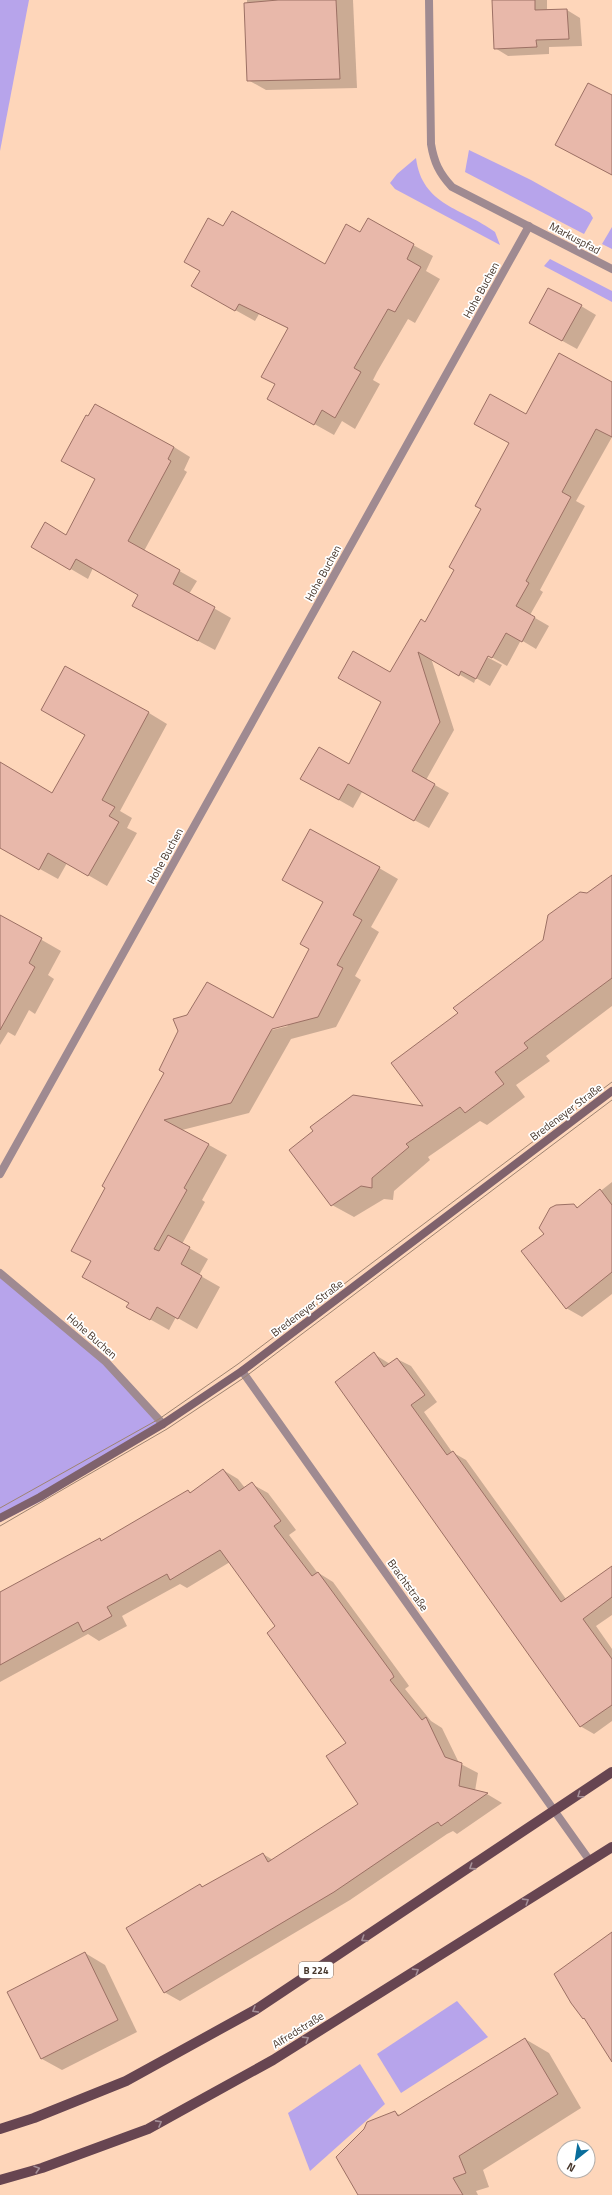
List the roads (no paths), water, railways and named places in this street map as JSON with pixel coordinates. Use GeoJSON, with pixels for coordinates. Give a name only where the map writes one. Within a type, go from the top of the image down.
{"type":"FeatureCollection","features":[{"type":"Feature","properties":{"kind":"main road","name":"B 224"},"geometry":{"type":"LineString","coordinates":[[0,2129],[34,2118],[126,2081],[255,2010],[556,1812],[612,1772]]}},
{"type":"Feature","properties":{"kind":"main road","name":"Alfredstraße"},"geometry":{"type":"LineString","coordinates":[[0,2180],[42,2168],[148,2129],[273,2060],[612,1847]]}},
{"type":"Feature","properties":{"kind":"street"},"geometry":{"type":"LineString","coordinates":[[429,0],[431,144],[440,174],[452,187],[529,226]]}},
{"type":"Feature","properties":{"kind":"street","name":"Markuspfad"},"geometry":{"type":"LineString","coordinates":[[529,226],[612,269]]}},
{"type":"Feature","properties":{"kind":"street","name":"Hohe Buchen"},"geometry":{"type":"LineString","coordinates":[[0,1174],[529,226]]}},
{"type":"Feature","properties":{"kind":"street","name":"Bredeneyer Straße"},"geometry":{"type":"LineString","coordinates":[[0,1518],[40,1497],[163,1424],[242,1371],[612,1091]]}},
{"type":"Feature","properties":{"kind":"street","name":"Hohe Buchen"},"geometry":{"type":"LineString","coordinates":[[0,1273],[106,1362],[163,1424]]}},
{"type":"Feature","properties":{"kind":"street","name":"Brachtstraße"},"geometry":{"type":"LineString","coordinates":[[242,1371],[556,1812]]}},
{"type":"Feature","properties":{"kind":"street"},"geometry":{"type":"LineString","coordinates":[[556,1812],[590,1861]]}},
{"type":"Feature","properties":{"kind":"tram line"},"geometry":{"type":"LineString","coordinates":[[0,1508],[159,1419],[238,1364],[612,1082]]}},
{"type":"Feature","properties":{"kind":"tram line"},"geometry":{"type":"LineString","coordinates":[[0,1526],[167,1429],[245,1377],[612,1100]]}}]}
